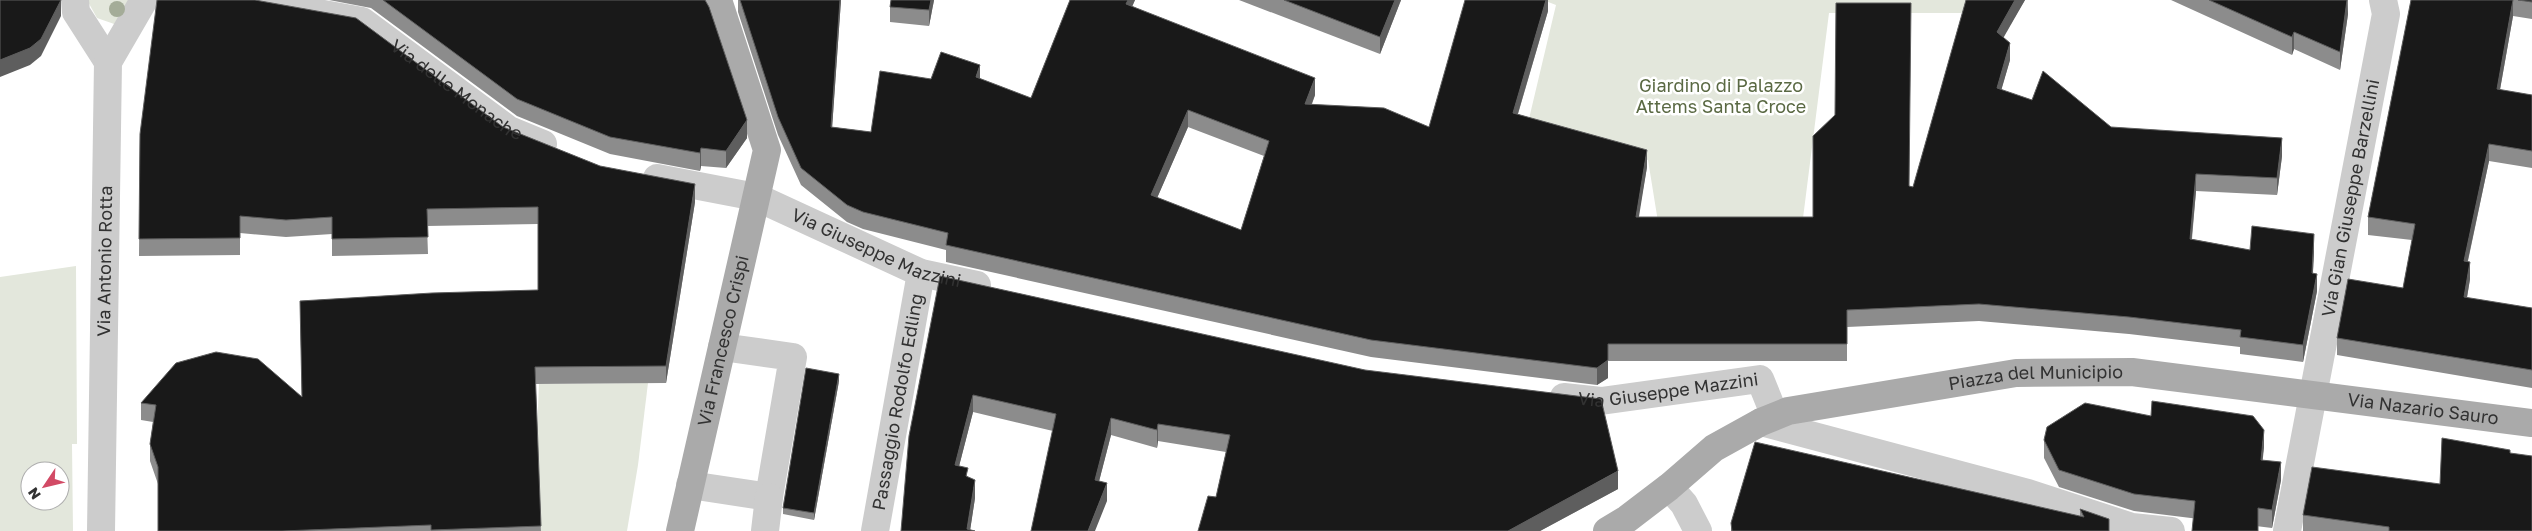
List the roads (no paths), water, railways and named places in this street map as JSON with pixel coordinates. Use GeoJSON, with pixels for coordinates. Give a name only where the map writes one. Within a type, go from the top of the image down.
{"type":"FeatureCollection","features":[{"type":"Feature","properties":{"kind":"main road","name":"Via Francesco Crispi"},"geometry":{"type":"LineString","coordinates":[[680,531],[767,150],[718,0]]}},
{"type":"Feature","properties":{"kind":"main road","name":"Piazza del Municipio"},"geometry":{"type":"LineString","coordinates":[[1607,531],[1669,487],[1714,448],[1768,419],[1788,411],[2016,373],[2132,372],[2312,396]]}},
{"type":"Feature","properties":{"kind":"main road","name":"Via Nazario Sauro"},"geometry":{"type":"LineString","coordinates":[[2312,396],[2532,423]]}},
{"type":"Feature","properties":{"kind":"street"},"geometry":{"type":"LineString","coordinates":[[75,0],[76,12],[108,62]]}},
{"type":"Feature","properties":{"kind":"street","name":"Via Antonio Rotta"},"geometry":{"type":"LineString","coordinates":[[101,531],[108,62],[144,0]]}},
{"type":"Feature","properties":{"kind":"street","name":"Via delle Monache"},"geometry":{"type":"LineString","coordinates":[[247,0],[362,21],[509,130],[562,152]]}},
{"type":"Feature","properties":{"kind":"street","name":"Via Gian Giuseppe Barzellini"},"geometry":{"type":"LineString","coordinates":[[2287,531],[2386,14],[2383,0]]}},
{"type":"Feature","properties":{"kind":"street"},"geometry":{"type":"LineString","coordinates":[[634,174],[756,196]]}},
{"type":"Feature","properties":{"kind":"street","name":"Via Giuseppe Mazzini"},"geometry":{"type":"LineString","coordinates":[[756,196],[920,273],[998,290]]}},
{"type":"Feature","properties":{"kind":"street","name":"Passaggio Rodolfo Edling"},"geometry":{"type":"LineString","coordinates":[[874,531],[920,273]]}},
{"type":"Feature","properties":{"kind":"street"},"geometry":{"type":"LineString","coordinates":[[722,347],[793,357],[765,531]]}},
{"type":"Feature","properties":{"kind":"street","name":"Via Giuseppe Mazzini"},"geometry":{"type":"LineString","coordinates":[[1543,394],[1601,401],[1760,380],[1768,419]]}},
{"type":"Feature","properties":{"kind":"street"},"geometry":{"type":"LineString","coordinates":[[1768,419],[2028,493],[2132,526],[2171,531]]}},
{"type":"Feature","properties":{"kind":"street"},"geometry":{"type":"LineString","coordinates":[[690,485],[769,497]]}},
{"type":"Feature","properties":{"kind":"street"},"geometry":{"type":"LineString","coordinates":[[1669,487],[1684,504],[1698,531]]}},
{"type":"Feature","properties":{"kind":"park label","name":"Giardino di Palazzo Attems Santa Croce"},"geometry":{"type":"Point","coordinates":[1721,96]}}]}
